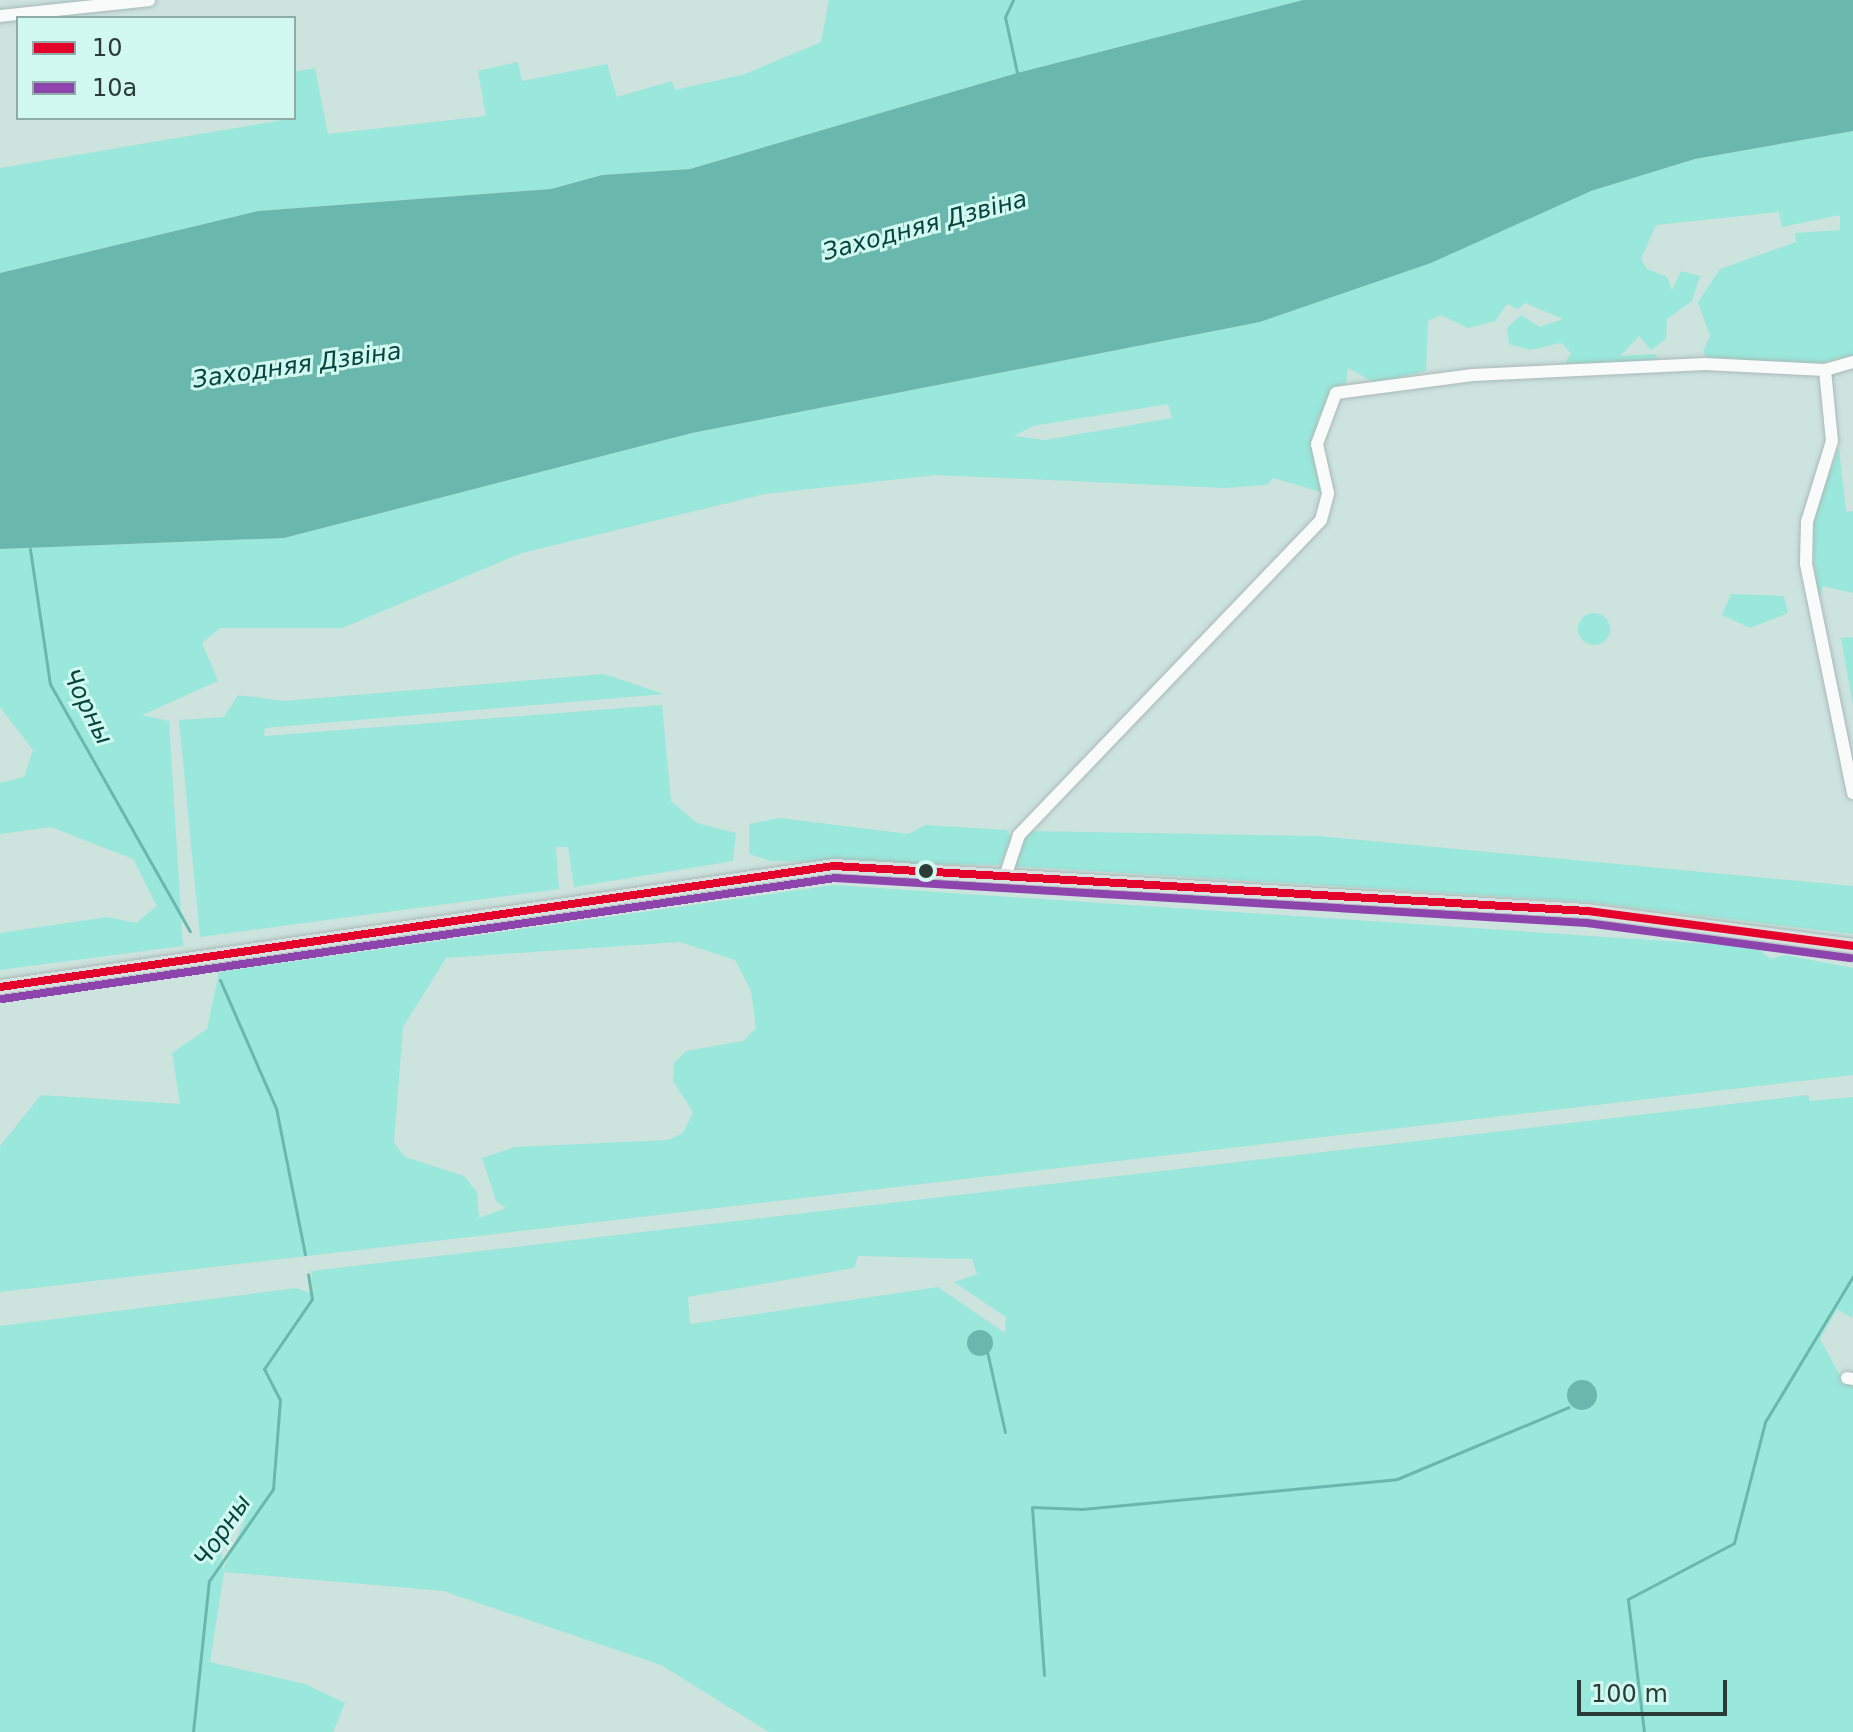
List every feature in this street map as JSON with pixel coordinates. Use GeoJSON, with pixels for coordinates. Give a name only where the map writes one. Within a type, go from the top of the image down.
{"type":"FeatureCollection","features":[{"type":"Feature","properties":{"kind":"main road"},"geometry":{"type":"LineString","coordinates":[[0,987],[719,879],[834,866],[1588,911],[1853,946]]}},
{"type":"Feature","properties":{"kind":"street"},"geometry":{"type":"LineString","coordinates":[[0,16],[149,0]]}},
{"type":"Feature","properties":{"kind":"street"},"geometry":{"type":"LineString","coordinates":[[1005,877],[1019,835],[1321,520],[1328,493],[1317,444],[1336,393],[1570,370],[1825,370],[1853,362]]}},
{"type":"Feature","properties":{"kind":"street"},"geometry":{"type":"LineString","coordinates":[[1825,370],[1832,441],[1807,522],[1806,564],[1853,793]]}},
{"type":"Feature","properties":{"kind":"shaded area"},"geometry":{"type":"Polygon","coordinates":[[[829,0],[1303,0],[1017,73],[690,169],[602,175],[551,189],[258,211],[0,273],[0,168],[296,120],[296,72],[315,68],[328,134],[486,116],[478,71],[518,62],[522,81],[607,64],[617,97],[672,81],[675,90],[745,74],[821,42],[829,0]]]}},
{"type":"Feature","properties":{"kind":"shaded area"},"geometry":{"type":"Polygon","coordinates":[[[1853,131],[1853,356],[1816,364],[1711,362],[1703,352],[1710,336],[1698,302],[1720,269],[1796,242],[1795,233],[1840,230],[1840,215],[1782,227],[1779,212],[1656,225],[1641,259],[1647,269],[1667,277],[1672,290],[1681,271],[1700,276],[1692,301],[1667,319],[1666,339],[1651,350],[1639,336],[1620,356],[1655,354],[1660,363],[1565,363],[1571,353],[1561,343],[1530,350],[1509,344],[1507,328],[1521,315],[1540,327],[1563,319],[1525,303],[1518,309],[1507,304],[1495,321],[1468,328],[1441,315],[1428,321],[1426,371],[1375,383],[1348,368],[1346,383],[1334,387],[1317,420],[1325,493],[1273,478],[1267,485],[1224,488],[936,475],[765,494],[522,553],[342,628],[220,628],[202,643],[218,681],[142,715],[169,721],[183,946],[0,970],[0,933],[107,917],[136,923],[157,906],[133,859],[51,827],[0,834],[0,783],[24,777],[33,750],[0,707],[0,549],[284,538],[692,433],[1260,322],[1431,263],[1591,191],[1695,159],[1853,131]],[[1168,404],[1033,426],[1014,436],[1045,440],[1172,418],[1168,404]]]}},
{"type":"Feature","properties":{"kind":"shaded area"},"geometry":{"type":"Polygon","coordinates":[[[1839,448],[1846,512],[1853,511],[1853,593],[1823,586],[1818,602],[1811,523],[1839,448]]]}},
{"type":"Feature","properties":{"kind":"shaded area"},"geometry":{"type":"Polygon","coordinates":[[[1731,594],[1784,596],[1788,613],[1750,628],[1722,615],[1731,594]]]}},
{"type":"Feature","properties":{"kind":"shaded area"},"geometry":{"type":"Polygon","coordinates":[[[1594,613],[1605,618],[1610,629],[1605,640],[1594,645],[1583,640],[1578,629],[1583,618],[1594,613]]]}},
{"type":"Feature","properties":{"kind":"shaded area"},"geometry":{"type":"Polygon","coordinates":[[[1853,637],[1853,706],[1841,638],[1853,637]]]}},
{"type":"Feature","properties":{"kind":"shaded area"},"geometry":{"type":"Polygon","coordinates":[[[604,674],[664,694],[265,728],[264,736],[662,705],[671,801],[697,823],[736,833],[733,861],[574,887],[568,847],[556,847],[559,889],[200,937],[179,720],[224,717],[238,695],[284,701],[604,674]]]}},
{"type":"Feature","properties":{"kind":"shaded area"},"geometry":{"type":"Polygon","coordinates":[[[780,818],[909,834],[925,825],[1007,830],[1011,838],[1000,865],[771,861],[749,854],[749,824],[780,818]]]}},
{"type":"Feature","properties":{"kind":"shaded area"},"geometry":{"type":"Polygon","coordinates":[[[1029,831],[1318,836],[1853,886],[1853,934],[1589,902],[1012,866],[1029,831]]]}},
{"type":"Feature","properties":{"kind":"shaded area"},"geometry":{"type":"Polygon","coordinates":[[[834,885],[1755,947],[1771,959],[1785,955],[1853,968],[1853,1075],[0,1292],[0,1146],[41,1095],[180,1104],[172,1053],[207,1029],[219,972],[834,885]],[[680,942],[446,958],[403,1027],[394,1143],[405,1157],[464,1176],[477,1192],[479,1218],[506,1208],[496,1201],[482,1158],[515,1147],[668,1140],[683,1133],[693,1112],[673,1081],[674,1063],[686,1051],[743,1041],[756,1028],[751,991],[735,960],[680,942]]]}},
{"type":"Feature","properties":{"kind":"shaded area"},"geometry":{"type":"Polygon","coordinates":[[[1808,1095],[1810,1101],[1853,1097],[1852,1318],[1837,1309],[1820,1339],[1844,1383],[1853,1384],[1853,1732],[769,1732],[661,1665],[443,1591],[224,1572],[210,1662],[305,1684],[345,1703],[333,1732],[0,1732],[0,1326],[296,1288],[313,1294],[311,1271],[1808,1095]],[[858,1256],[854,1268],[688,1297],[690,1324],[938,1287],[1005,1333],[1006,1317],[954,1282],[977,1274],[972,1259],[858,1256]],[[246,1517],[219,1518],[223,1570],[246,1517]]]}},
{"type":"Feature","properties":{"kind":"water","name":"Заходняя Дзвіна"},"geometry":{"type":"Polygon","coordinates":[[[1303,0],[1853,0],[1853,131],[1695,159],[1591,191],[1431,263],[1260,322],[692,433],[284,538],[0,549],[0,273],[258,211],[551,189],[602,175],[690,169],[1017,73],[1303,0]]]}},
{"type":"Feature","properties":{"kind":"water"},"geometry":{"type":"Polygon","coordinates":[[[980,1330],[989,1334],[993,1343],[989,1352],[980,1356],[971,1352],[967,1343],[971,1334],[980,1330]]]}},
{"type":"Feature","properties":{"kind":"water"},"geometry":{"type":"Polygon","coordinates":[[[1582,1380],[1593,1384],[1597,1395],[1593,1406],[1582,1410],[1571,1406],[1567,1395],[1571,1384],[1582,1380]]]}},
{"type":"Feature","properties":{"kind":"waterway"},"geometry":{"type":"LineString","coordinates":[[1013,0],[1005,17],[1018,77]]}},
{"type":"Feature","properties":{"kind":"waterway","name":"Чорны"},"geometry":{"type":"LineString","coordinates":[[30,549],[50,684],[190,931]]}},
{"type":"Feature","properties":{"kind":"waterway","name":"Чорны"},"geometry":{"type":"LineString","coordinates":[[220,980],[276,1108],[305,1254]]}},
{"type":"Feature","properties":{"kind":"waterway","name":"Чорны"},"geometry":{"type":"LineString","coordinates":[[193,1732],[209,1581],[273,1489],[280,1400],[264,1369],[312,1299],[308,1274]]}},
{"type":"Feature","properties":{"kind":"waterway"},"geometry":{"type":"LineString","coordinates":[[1644,1732],[1628,1599],[1734,1543],[1765,1422],[1853,1276]]}},
{"type":"Feature","properties":{"kind":"waterway"},"geometry":{"type":"LineString","coordinates":[[987,1351],[1005,1432]]}},
{"type":"Feature","properties":{"kind":"waterway"},"geometry":{"type":"LineString","coordinates":[[1044,1675],[1032,1507],[1082,1509],[1397,1479],[1569,1407]]}},
{"type":"Feature","properties":{"kind":"transit line","name":"10"},"geometry":{"type":"LineString","coordinates":[[0,987],[834,866],[1588,911],[1853,946]]}},
{"type":"Feature","properties":{"kind":"transit line","name":"10а"},"geometry":{"type":"LineString","coordinates":[[2,999],[835,878],[1587,923],[1851,958]]}}]}
